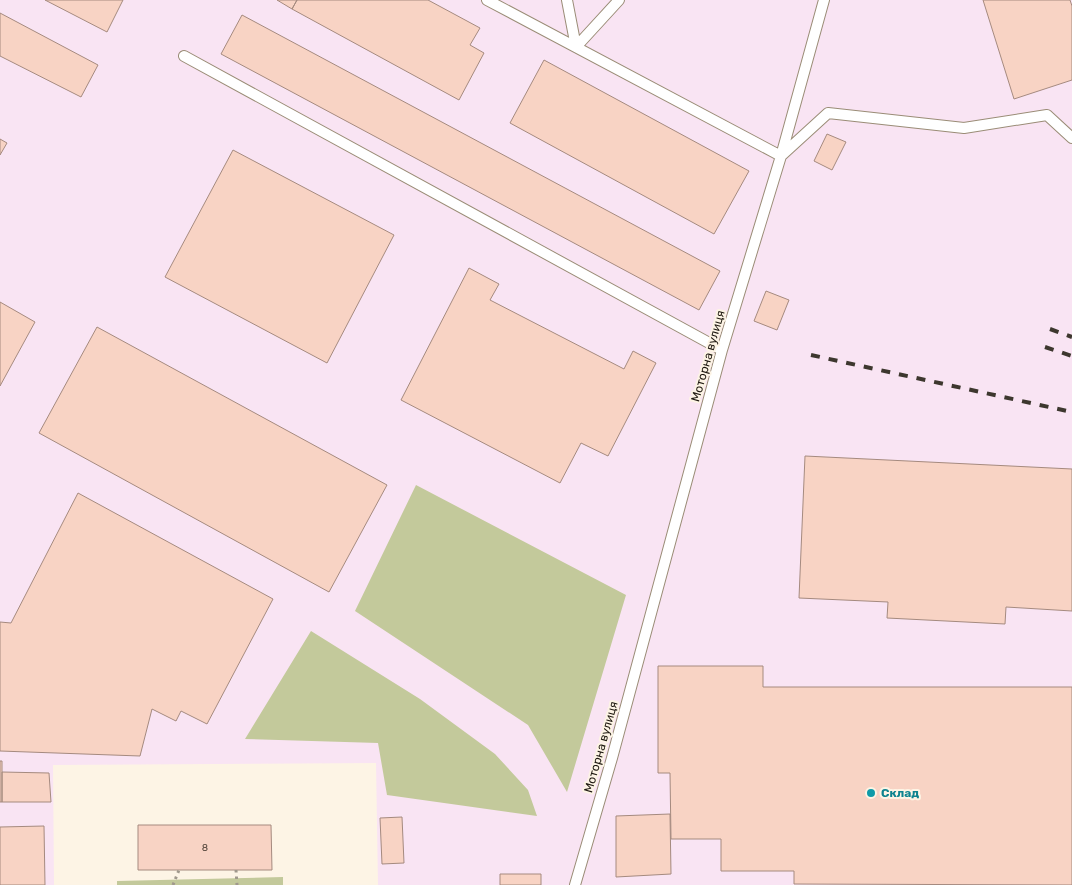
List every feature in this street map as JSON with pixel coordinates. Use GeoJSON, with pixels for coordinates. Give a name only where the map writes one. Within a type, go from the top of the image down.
{"type":"FeatureCollection","features":[{"type":"Feature","properties":{"kind":"lane"},"geometry":{"type":"LineString","coordinates":[[487,0],[781,156],[828,113],[964,128],[1047,115],[1072,138]]}},
{"type":"Feature","properties":{"kind":"lane"},"geometry":{"type":"LineString","coordinates":[[567,0],[576,47]]}},
{"type":"Feature","properties":{"kind":"lane"},"geometry":{"type":"LineString","coordinates":[[576,47],[619,0]]}},
{"type":"Feature","properties":{"kind":"lane","name":"Моторна вулиця"},"geometry":{"type":"LineString","coordinates":[[574,885],[612,758],[722,350],[781,156],[824,0]]}},
{"type":"Feature","properties":{"kind":"lane"},"geometry":{"type":"LineString","coordinates":[[184,56],[722,350]]}},
{"type":"Feature","properties":{"kind":"path"},"geometry":{"type":"LineString","coordinates":[[173,885],[179,870]]}},
{"type":"Feature","properties":{"kind":"path"},"geometry":{"type":"LineString","coordinates":[[236,870],[237,885]]}},
{"type":"Feature","properties":{"kind":"shaded area"},"geometry":{"type":"Polygon","coordinates":[[[0,0],[1072,0],[1072,885],[378,885],[376,763],[53,765],[54,885],[0,885],[0,0]]]}},
{"type":"Feature","properties":{"kind":"green space"},"geometry":{"type":"Polygon","coordinates":[[[416,485],[626,595],[567,792],[528,725],[355,611],[416,485]]]}},
{"type":"Feature","properties":{"kind":"green space"},"geometry":{"type":"Polygon","coordinates":[[[311,631],[420,699],[495,754],[528,790],[537,816],[387,795],[378,743],[245,739],[311,631]]]}},
{"type":"Feature","properties":{"kind":"green space"},"geometry":{"type":"Polygon","coordinates":[[[283,877],[283,885],[117,885],[117,881],[283,877]]]}},
{"type":"Feature","properties":{"kind":"building"},"geometry":{"type":"Polygon","coordinates":[[[45,0],[123,0],[107,32],[45,0]]]}},
{"type":"Feature","properties":{"kind":"building"},"geometry":{"type":"Polygon","coordinates":[[[277,0],[297,0],[292,9],[277,0]]]}},
{"type":"Feature","properties":{"kind":"building"},"geometry":{"type":"Polygon","coordinates":[[[297,0],[428,0],[480,28],[470,45],[484,53],[459,100],[292,9],[297,0]]]}},
{"type":"Feature","properties":{"kind":"building"},"geometry":{"type":"Polygon","coordinates":[[[983,0],[1070,0],[1072,6],[1072,80],[1014,99],[983,0]]]}},
{"type":"Feature","properties":{"kind":"building"},"geometry":{"type":"Polygon","coordinates":[[[0,13],[98,65],[81,97],[0,56],[0,13]]]}},
{"type":"Feature","properties":{"kind":"building"},"geometry":{"type":"Polygon","coordinates":[[[242,15],[720,271],[699,310],[221,54],[242,15]]]}},
{"type":"Feature","properties":{"kind":"building"},"geometry":{"type":"Polygon","coordinates":[[[544,60],[749,171],[714,234],[510,123],[544,60]]]}},
{"type":"Feature","properties":{"kind":"building"},"geometry":{"type":"Polygon","coordinates":[[[827,134],[846,142],[832,170],[814,161],[827,134]]]}},
{"type":"Feature","properties":{"kind":"building"},"geometry":{"type":"Polygon","coordinates":[[[0,139],[7,143],[0,155],[0,139]]]}},
{"type":"Feature","properties":{"kind":"building"},"geometry":{"type":"Polygon","coordinates":[[[233,150],[394,235],[327,363],[165,277],[233,150]]]}},
{"type":"Feature","properties":{"kind":"building"},"geometry":{"type":"Polygon","coordinates":[[[469,268],[499,284],[490,300],[624,369],[633,351],[656,363],[608,456],[581,443],[560,483],[401,400],[469,268]]]}},
{"type":"Feature","properties":{"kind":"building"},"geometry":{"type":"Polygon","coordinates":[[[766,291],[789,300],[777,330],[754,321],[766,291]]]}},
{"type":"Feature","properties":{"kind":"building"},"geometry":{"type":"Polygon","coordinates":[[[0,302],[35,322],[0,386],[0,302]]]}},
{"type":"Feature","properties":{"kind":"building"},"geometry":{"type":"Polygon","coordinates":[[[97,327],[387,485],[329,592],[39,433],[97,327]]]}},
{"type":"Feature","properties":{"kind":"building"},"geometry":{"type":"Polygon","coordinates":[[[805,456],[1072,469],[1072,611],[1006,607],[1005,624],[887,618],[888,602],[799,598],[805,456]]]}},
{"type":"Feature","properties":{"kind":"building"},"geometry":{"type":"Polygon","coordinates":[[[78,493],[273,599],[207,724],[181,711],[176,721],[152,709],[140,756],[0,751],[0,622],[11,623],[78,493]]]}},
{"type":"Feature","properties":{"kind":"building","name":"Склад"},"geometry":{"type":"Polygon","coordinates":[[[658,666],[763,666],[763,687],[1072,687],[1072,885],[794,884],[794,871],[721,871],[721,839],[671,839],[670,773],[658,773],[658,666]]]}},
{"type":"Feature","properties":{"kind":"building"},"geometry":{"type":"Polygon","coordinates":[[[0,761],[2,761],[2,802],[0,802],[0,761]]]}},
{"type":"Feature","properties":{"kind":"building"},"geometry":{"type":"Polygon","coordinates":[[[2,772],[49,773],[51,802],[2,802],[2,772]]]}},
{"type":"Feature","properties":{"kind":"building"},"geometry":{"type":"Polygon","coordinates":[[[670,814],[671,874],[616,877],[616,816],[670,814]]]}},
{"type":"Feature","properties":{"kind":"building"},"geometry":{"type":"Polygon","coordinates":[[[402,817],[404,863],[382,864],[380,818],[402,817]]]}},
{"type":"Feature","properties":{"kind":"building"},"geometry":{"type":"Polygon","coordinates":[[[138,825],[271,825],[272,870],[138,870],[138,825]]]}},
{"type":"Feature","properties":{"kind":"building"},"geometry":{"type":"Polygon","coordinates":[[[44,826],[45,885],[0,885],[0,827],[44,826]]]}},
{"type":"Feature","properties":{"kind":"building"},"geometry":{"type":"Polygon","coordinates":[[[500,874],[541,874],[541,885],[500,885],[500,874]]]}},
{"type":"Feature","properties":{"kind":"railway"},"geometry":{"type":"LineString","coordinates":[[1050,329],[1072,337]]}},
{"type":"Feature","properties":{"kind":"railway"},"geometry":{"type":"LineString","coordinates":[[1045,347],[1072,356]]}},
{"type":"Feature","properties":{"kind":"railway"},"geometry":{"type":"LineString","coordinates":[[811,355],[1072,412]]}},
{"type":"Feature","properties":{"kind":"place","name":"Склад"},"geometry":{"type":"Point","coordinates":[871,793]}}]}
